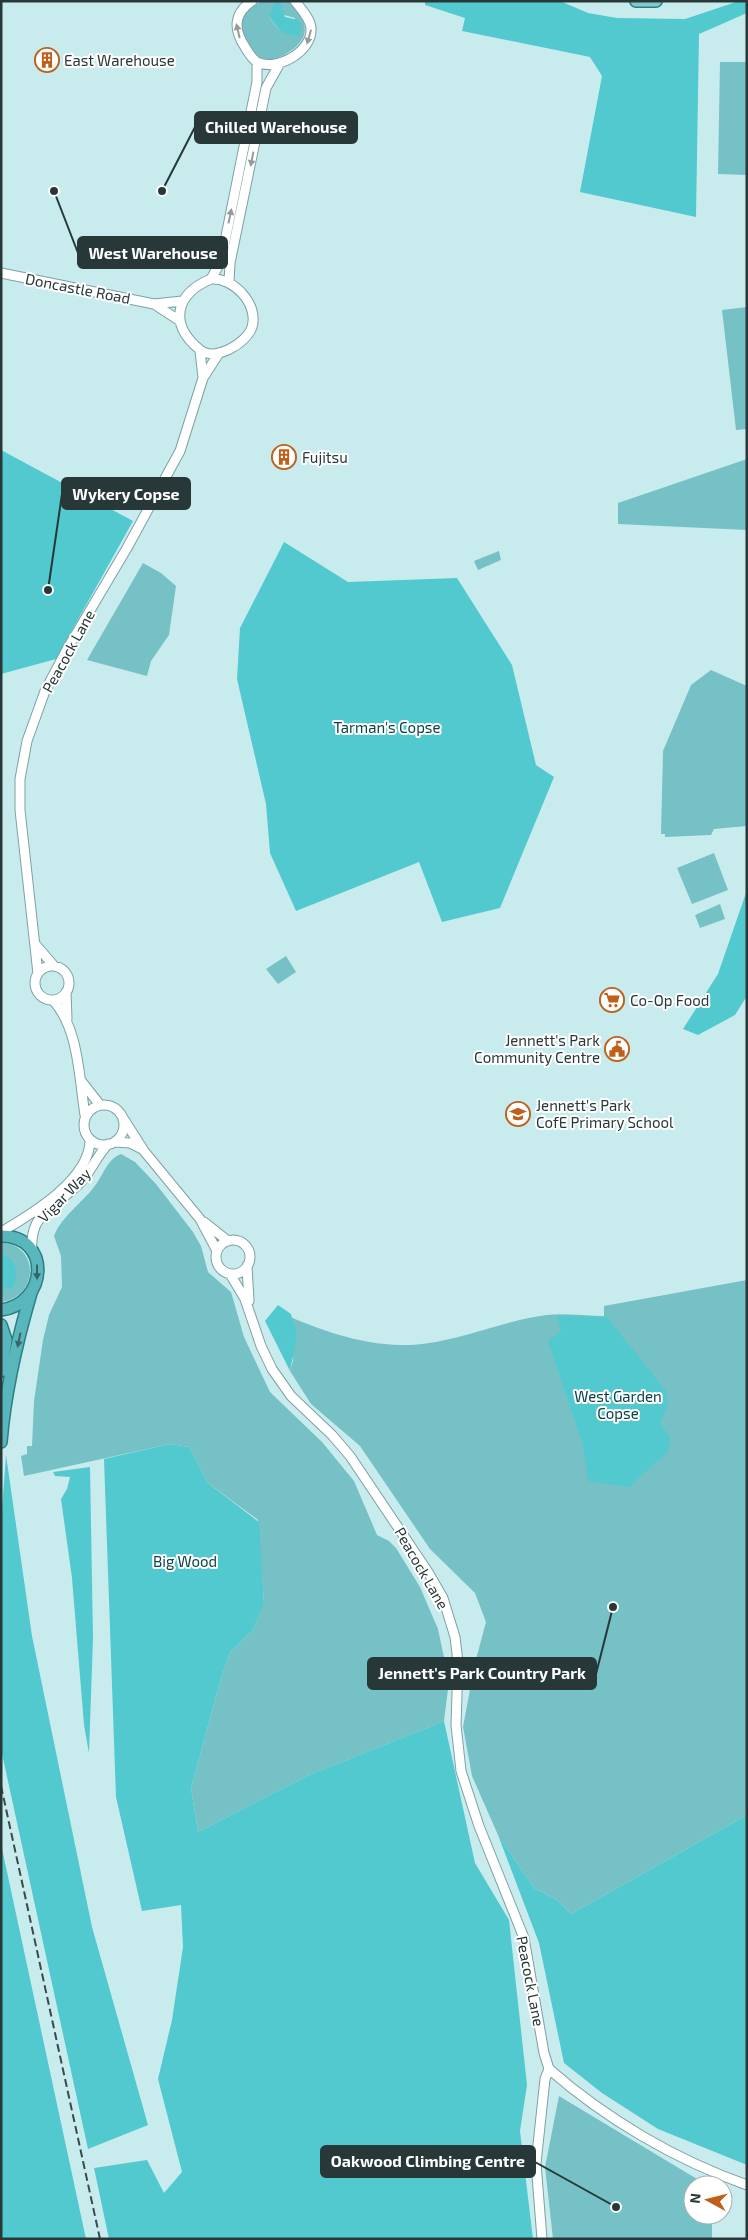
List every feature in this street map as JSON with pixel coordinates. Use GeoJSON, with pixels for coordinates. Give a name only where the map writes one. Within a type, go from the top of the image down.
{"type":"FeatureCollection","features":[{"type":"Feature","properties":{"kind":"highway"},"geometry":{"type":"LineString","coordinates":[[1,1236],[17,1238],[32,1250],[38,1272],[22,1325],[1,1442]]}},
{"type":"Feature","properties":{"kind":"highway"},"geometry":{"type":"LineString","coordinates":[[1,1310],[15,1306],[31,1293]]}},
{"type":"Feature","properties":{"kind":"highway"},"geometry":{"type":"LineString","coordinates":[[1,1325],[6,1340],[1,1372]]}},
{"type":"Feature","properties":{"kind":"main road"},"geometry":{"type":"LineString","coordinates":[[636,1],[656,1]]}},
{"type":"Feature","properties":{"kind":"street"},"geometry":{"type":"LineString","coordinates":[[210,279],[229,282],[237,288],[246,302],[253,321],[246,338],[219,353],[200,351],[184,330],[180,320],[182,301],[187,294],[210,279],[221,261],[257,82],[257,62],[243,45],[236,27],[239,12],[252,1]]}},
{"type":"Feature","properties":{"kind":"street"},"geometry":{"type":"LineString","coordinates":[[257,62],[280,63],[306,46],[310,37],[310,25],[295,1]]}},
{"type":"Feature","properties":{"kind":"street"},"geometry":{"type":"LineString","coordinates":[[229,282],[230,263],[266,88],[280,63]]}},
{"type":"Feature","properties":{"kind":"street","name":"Doncastle Road"},"geometry":{"type":"LineString","coordinates":[[1,273],[154,304],[182,301]]}},
{"type":"Feature","properties":{"kind":"street","name":"Doncastle Road"},"geometry":{"type":"LineString","coordinates":[[154,304],[180,320]]}},
{"type":"Feature","properties":{"kind":"street","name":"Peacock Lane"},"geometry":{"type":"LineString","coordinates":[[200,351],[203,378]]}},
{"type":"Feature","properties":{"kind":"street","name":"Peacock Lane"},"geometry":{"type":"LineString","coordinates":[[38,974],[20,810],[20,779],[27,741],[45,691],[66,651],[174,464],[192,419],[203,378],[219,353]]}},
{"type":"Feature","properties":{"kind":"street"},"geometry":{"type":"LineString","coordinates":[[36,945],[54,966]]}},
{"type":"Feature","properties":{"kind":"street"},"geometry":{"type":"LineString","coordinates":[[66,992],[53,1000],[44,998],[37,991],[35,980],[38,974],[45,967],[54,966],[61,968],[66,974],[69,983],[66,992],[66,1020],[82,1082],[86,1115],[83,1129],[90,1140],[100,1144],[130,1143],[144,1151]]}},
{"type":"Feature","properties":{"kind":"street"},"geometry":{"type":"LineString","coordinates":[[53,1000],[66,1020]]}},
{"type":"Feature","properties":{"kind":"street"},"geometry":{"type":"LineString","coordinates":[[82,1082],[100,1105]]}},
{"type":"Feature","properties":{"kind":"street"},"geometry":{"type":"LineString","coordinates":[[86,1115],[91,1108],[100,1105],[113,1107],[123,1118],[144,1151],[200,1219],[217,1251],[218,1266],[230,1274],[240,1272],[247,1266],[250,1258],[246,1245],[238,1241],[228,1241],[200,1219]]}},
{"type":"Feature","properties":{"kind":"street"},"geometry":{"type":"LineString","coordinates":[[111,1143],[124,1129],[123,1118]]}},
{"type":"Feature","properties":{"kind":"street","name":"Vigar Way"},"geometry":{"type":"LineString","coordinates":[[1,1232],[31,1213],[72,1179],[86,1161],[90,1140]]}},
{"type":"Feature","properties":{"kind":"street","name":"Vigar Way"},"geometry":{"type":"LineString","coordinates":[[32,1250],[32,1232],[37,1221],[81,1181],[111,1143]]}},
{"type":"Feature","properties":{"kind":"street"},"geometry":{"type":"LineString","coordinates":[[217,1251],[228,1241]]}},
{"type":"Feature","properties":{"kind":"street","name":"Peacock Lane"},"geometry":{"type":"LineString","coordinates":[[247,1266],[249,1309]]}},
{"type":"Feature","properties":{"kind":"street","name":"Peacock Lane"},"geometry":{"type":"LineString","coordinates":[[230,1274],[238,1283],[261,1346],[272,1369],[292,1396],[332,1435],[350,1456],[428,1572],[446,1606],[455,1637],[458,1662],[456,1725],[461,1771],[479,1826],[524,1938],[544,2053],[550,2069]]}},
{"type":"Feature","properties":{"kind":"street"},"geometry":{"type":"LineString","coordinates":[[542,2239],[536,2163],[545,2079],[550,2069],[578,2094],[645,2136],[682,2157],[747,2185]]}},
{"type":"Feature","properties":{"kind":"green space"},"geometry":{"type":"Polygon","coordinates":[[[261,1],[290,1],[300,15],[305,28],[302,40],[297,46],[279,58],[270,60],[262,58],[250,48],[242,31],[240,21],[246,11],[261,1]],[[284,15],[269,16],[280,30],[296,36],[295,18],[284,15]]]}},
{"type":"Feature","properties":{"kind":"green space"},"geometry":{"type":"Polygon","coordinates":[[[425,1],[560,1],[588,13],[617,18],[685,19],[739,1],[747,1],[747,13],[699,34],[696,217],[580,192],[602,76],[590,57],[462,31],[465,18],[425,5],[425,1]]]}},
{"type":"Feature","properties":{"kind":"green space"},"geometry":{"type":"Polygon","coordinates":[[[275,3],[280,3],[285,17],[299,20],[301,26],[299,36],[285,33],[272,21],[269,16],[275,3]]]}},
{"type":"Feature","properties":{"kind":"green space"},"geometry":{"type":"Polygon","coordinates":[[[720,62],[747,62],[747,175],[718,174],[720,62]]]}},
{"type":"Feature","properties":{"kind":"green space"},"geometry":{"type":"Polygon","coordinates":[[[747,307],[747,429],[736,430],[722,310],[747,307]]]}},
{"type":"Feature","properties":{"kind":"green space"},"geometry":{"type":"Polygon","coordinates":[[[1,450],[133,521],[56,659],[1,674],[1,450]]]}},
{"type":"Feature","properties":{"kind":"green space"},"geometry":{"type":"Polygon","coordinates":[[[747,459],[747,530],[618,524],[618,503],[747,459]]]}},
{"type":"Feature","properties":{"kind":"green space","name":"Tarman's Copse"},"geometry":{"type":"Polygon","coordinates":[[[284,542],[348,582],[457,578],[512,665],[536,765],[554,777],[500,908],[442,922],[419,862],[296,911],[270,853],[266,804],[237,679],[240,628],[284,542]]]}},
{"type":"Feature","properties":{"kind":"green space"},"geometry":{"type":"Polygon","coordinates":[[[499,551],[501,560],[478,570],[474,561],[499,551]]]}},
{"type":"Feature","properties":{"kind":"green space"},"geometry":{"type":"Polygon","coordinates":[[[143,563],[161,573],[176,586],[169,635],[151,661],[147,676],[87,660],[143,563]]]}},
{"type":"Feature","properties":{"kind":"green space"},"geometry":{"type":"Polygon","coordinates":[[[711,670],[747,686],[747,826],[714,829],[711,835],[665,837],[665,834],[661,834],[663,751],[691,685],[711,670]]]}},
{"type":"Feature","properties":{"kind":"green space"},"geometry":{"type":"Polygon","coordinates":[[[714,853],[728,890],[692,904],[677,868],[714,853]]]}},
{"type":"Feature","properties":{"kind":"green space"},"geometry":{"type":"Polygon","coordinates":[[[747,890],[747,996],[735,1015],[698,1035],[683,1029],[718,974],[747,890]]]}},
{"type":"Feature","properties":{"kind":"green space"},"geometry":{"type":"Polygon","coordinates":[[[720,904],[725,919],[700,928],[695,915],[720,904]]]}},
{"type":"Feature","properties":{"kind":"green space"},"geometry":{"type":"Polygon","coordinates":[[[286,956],[296,972],[278,984],[266,969],[286,956]]]}},
{"type":"Feature","properties":{"kind":"green space"},"geometry":{"type":"Polygon","coordinates":[[[121,1154],[135,1162],[156,1184],[193,1232],[201,1246],[208,1272],[231,1292],[244,1337],[270,1392],[322,1442],[354,1481],[377,1535],[389,1541],[396,1548],[420,1587],[438,1629],[449,1681],[444,1721],[309,1775],[198,1832],[191,1788],[221,1678],[230,1652],[253,1630],[264,1602],[258,1520],[208,1483],[189,1447],[170,1444],[24,1476],[21,1456],[27,1454],[27,1446],[32,1446],[34,1401],[43,1340],[49,1315],[62,1287],[61,1256],[54,1236],[62,1222],[94,1187],[112,1160],[121,1154]]]}},
{"type":"Feature","properties":{"kind":"green space"},"geometry":{"type":"Polygon","coordinates":[[[1,1243],[14,1246],[23,1252],[28,1260],[30,1270],[28,1281],[23,1290],[14,1297],[2,1302],[1,1243]]]}},
{"type":"Feature","properties":{"kind":"green space"},"geometry":{"type":"Polygon","coordinates":[[[1,1254],[11,1259],[14,1264],[16,1279],[12,1289],[1,1286],[1,1254]]]}},
{"type":"Feature","properties":{"kind":"green space"},"geometry":{"type":"Polygon","coordinates":[[[747,1280],[747,1815],[571,1914],[557,1900],[534,1888],[498,1835],[472,1776],[463,1727],[475,1663],[486,1622],[475,1593],[430,1549],[360,1446],[311,1404],[290,1371],[293,1360],[281,1313],[310,1325],[354,1339],[385,1344],[420,1344],[456,1338],[511,1322],[547,1315],[604,1316],[604,1306],[747,1280]]]}},
{"type":"Feature","properties":{"kind":"green space"},"geometry":{"type":"Polygon","coordinates":[[[278,1305],[291,1314],[297,1334],[290,1371],[265,1321],[278,1305]]]}},
{"type":"Feature","properties":{"kind":"green space","name":"West Garden Copse"},"geometry":{"type":"Polygon","coordinates":[[[557,1316],[607,1317],[666,1391],[668,1404],[660,1424],[670,1437],[668,1451],[629,1487],[588,1481],[583,1445],[548,1341],[561,1332],[557,1316]]]}},
{"type":"Feature","properties":{"kind":"green space","name":"Big Wood"},"geometry":{"type":"Polygon","coordinates":[[[170,1444],[189,1447],[208,1483],[259,1522],[264,1603],[253,1630],[230,1652],[221,1678],[191,1788],[198,1832],[309,1775],[444,1721],[475,1863],[509,1920],[527,2085],[520,2131],[533,2239],[109,2239],[94,2168],[147,2160],[164,2193],[182,2172],[158,2079],[172,2020],[183,1947],[181,1905],[142,1911],[116,1797],[104,1459],[170,1444]]]}},
{"type":"Feature","properties":{"kind":"green space"},"geometry":{"type":"Polygon","coordinates":[[[6,1455],[32,1636],[92,1927],[148,2125],[88,2149],[1,1749],[1,1523],[6,1455]]]}},
{"type":"Feature","properties":{"kind":"green space"},"geometry":{"type":"Polygon","coordinates":[[[90,1467],[93,1638],[89,1753],[84,1725],[72,1578],[61,1499],[67,1489],[70,1477],[55,1476],[53,1472],[90,1467]]]}},
{"type":"Feature","properties":{"kind":"green space"},"geometry":{"type":"Polygon","coordinates":[[[747,1815],[747,2165],[658,2129],[602,2093],[564,2063],[539,1943],[498,1835],[534,1888],[557,1900],[571,1914],[747,1815]]]}},
{"type":"Feature","properties":{"kind":"green space"},"geometry":{"type":"Polygon","coordinates":[[[1,1844],[86,2239],[1,2239],[1,1844]]]}},
{"type":"Feature","properties":{"kind":"green space"},"geometry":{"type":"Polygon","coordinates":[[[559,2096],[690,2175],[683,2175],[683,2225],[712,2225],[712,2239],[553,2239],[545,2167],[559,2096]]]}},
{"type":"Feature","properties":{"kind":"railway"},"geometry":{"type":"LineString","coordinates":[[1,1786],[100,2239]]}},
{"type":"Feature","properties":{"kind":"place","name":"East Warehouse"},"geometry":{"type":"Point","coordinates":[47,60]}},
{"type":"Feature","properties":{"kind":"place","name":"West Warehouse"},"geometry":{"type":"Point","coordinates":[54,191]}},
{"type":"Feature","properties":{"kind":"place","name":"Chilled Warehouse"},"geometry":{"type":"Point","coordinates":[162,191]}},
{"type":"Feature","properties":{"kind":"place","name":"Fujitsu"},"geometry":{"type":"Point","coordinates":[284,457]}},
{"type":"Feature","properties":{"kind":"place","name":"Wykery Copse"},"geometry":{"type":"Point","coordinates":[48,590]}},
{"type":"Feature","properties":{"kind":"place","name":"Co-Op Food"},"geometry":{"type":"Point","coordinates":[612,1000]}},
{"type":"Feature","properties":{"kind":"place","name":"Jennett's Park Community Centre"},"geometry":{"type":"Point","coordinates":[617,1049]}},
{"type":"Feature","properties":{"kind":"place","name":"Jennett's Park CofE Primary School"},"geometry":{"type":"Point","coordinates":[518,1114]}},
{"type":"Feature","properties":{"kind":"place","name":"Jennett's Park Country Park"},"geometry":{"type":"Point","coordinates":[613,1607]}},
{"type":"Feature","properties":{"kind":"place","name":"Oakwood Climbing Centre"},"geometry":{"type":"Point","coordinates":[616,2207]}}]}
